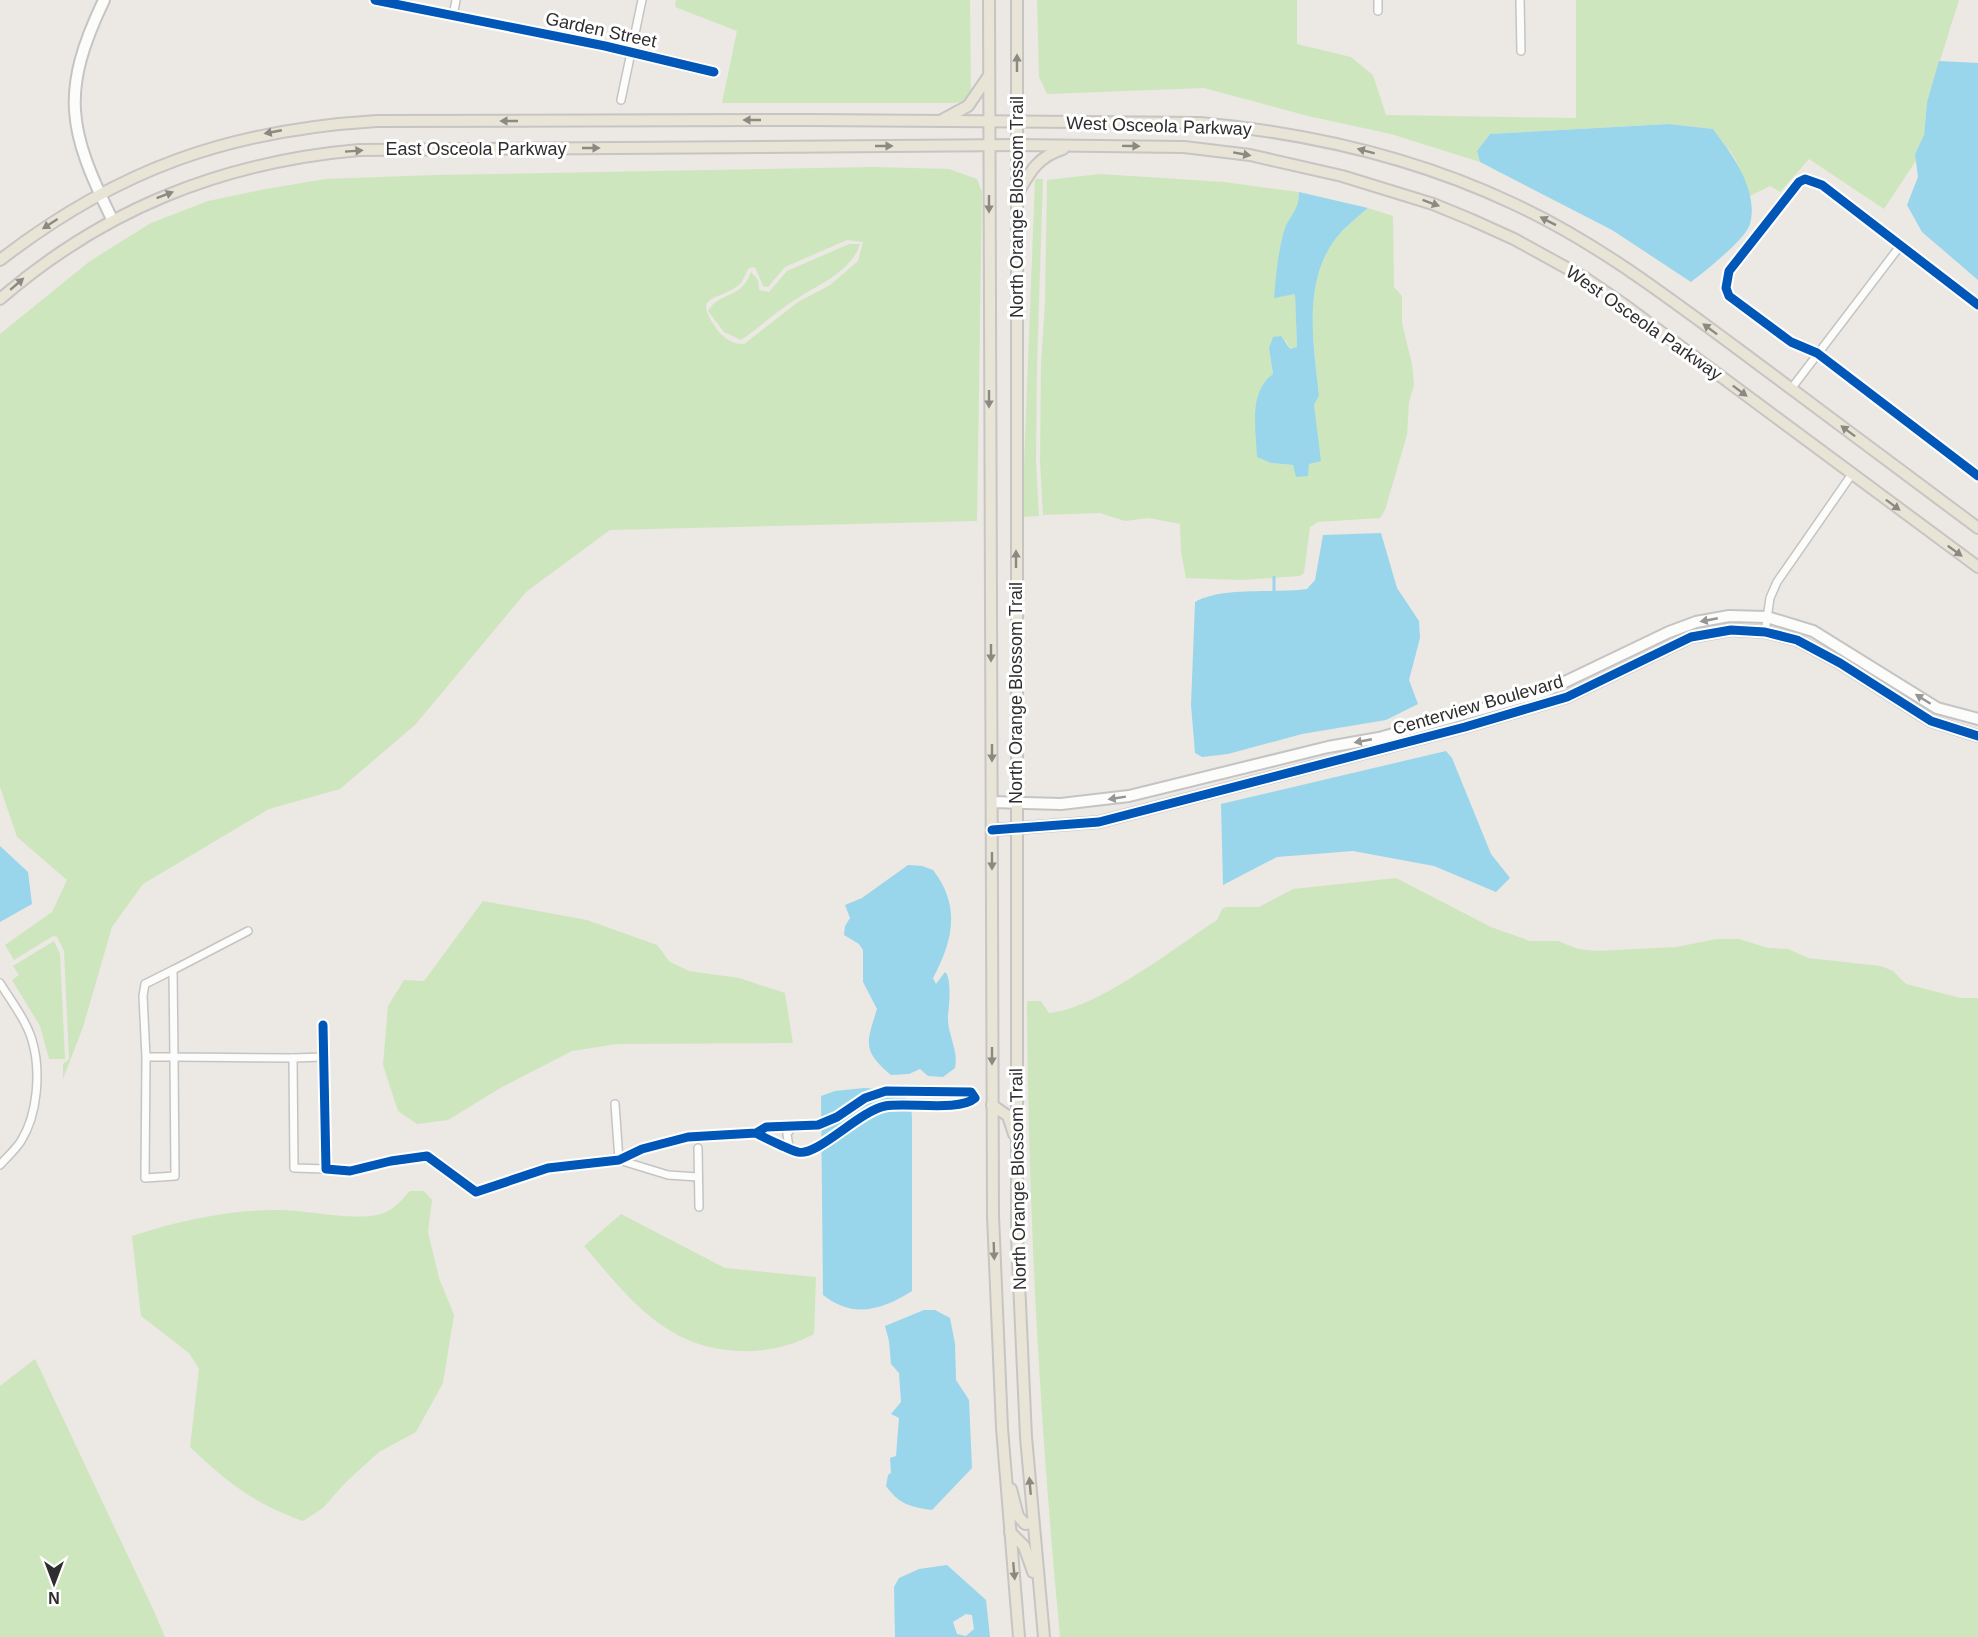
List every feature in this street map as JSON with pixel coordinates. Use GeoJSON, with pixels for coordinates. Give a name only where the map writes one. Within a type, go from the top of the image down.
{"type":"FeatureCollection","features":[{"type":"Feature","properties":{"kind":"main road","name":"North Orange Blossom Trail"},"geometry":{"type":"LineString","coordinates":[[989,0],[993,1228],[1004,1462],[1019,1637]]}},
{"type":"Feature","properties":{"kind":"main road","name":"North Orange Blossom Trail"},"geometry":{"type":"LineString","coordinates":[[1017,0],[1017,1140],[1021,1338],[1033,1523],[1044,1637]]}},
{"type":"Feature","properties":{"kind":"main road"},"geometry":{"type":"LineString","coordinates":[[936,122],[969,106],[989,74]]}},
{"type":"Feature","properties":{"kind":"main road","name":"East Osceola Parkway"},"geometry":{"type":"LineString","coordinates":[[0,260],[37,232],[99,194],[143,172],[205,150],[268,133],[333,124],[377,121],[989,122]]}},
{"type":"Feature","properties":{"kind":"main road","name":"West Osceola Parkway"},"geometry":{"type":"LineString","coordinates":[[989,122],[1200,123],[1252,128],[1340,144],[1434,170],[1514,204],[1604,252],[1978,528]]}},
{"type":"Feature","properties":{"kind":"main road","name":"East Osceola Parkway"},"geometry":{"type":"LineString","coordinates":[[0,299],[58,252],[112,219],[159,197],[243,168],[319,153],[371,150],[989,145]]}},
{"type":"Feature","properties":{"kind":"main road","name":"West Osceola Parkway"},"geometry":{"type":"LineString","coordinates":[[989,145],[1184,147],[1250,155],[1361,181],[1472,219],[1548,257],[1609,295],[1978,567]]}},
{"type":"Feature","properties":{"kind":"main road"},"geometry":{"type":"LineString","coordinates":[[1017,195],[1037,162],[1052,153],[1078,145]]}},
{"type":"Feature","properties":{"kind":"main road"},"geometry":{"type":"LineString","coordinates":[[992,1105],[1008,1116],[1017,1140]]}},
{"type":"Feature","properties":{"kind":"main road"},"geometry":{"type":"LineString","coordinates":[[1004,1462],[1018,1516],[1025,1524],[1033,1523]]}},
{"type":"Feature","properties":{"kind":"main road"},"geometry":{"type":"LineString","coordinates":[[1010,1532],[1024,1546],[1039,1586]]}},
{"type":"Feature","properties":{"kind":"street"},"geometry":{"type":"LineString","coordinates":[[104,0],[79,58],[74,103],[80,144],[99,194],[112,219]]}},
{"type":"Feature","properties":{"kind":"street","name":"Garden Street"},"geometry":{"type":"LineString","coordinates":[[375,0],[714,72]]}},
{"type":"Feature","properties":{"kind":"street"},"geometry":{"type":"LineString","coordinates":[[453,16],[456,0]]}},
{"type":"Feature","properties":{"kind":"street"},"geometry":{"type":"LineString","coordinates":[[621,100],[642,0]]}},
{"type":"Feature","properties":{"kind":"street"},"geometry":{"type":"LineString","coordinates":[[1378,0],[1378,11]]}},
{"type":"Feature","properties":{"kind":"street"},"geometry":{"type":"LineString","coordinates":[[1520,0],[1521,51]]}},
{"type":"Feature","properties":{"kind":"street"},"geometry":{"type":"LineString","coordinates":[[1978,305],[1822,185],[1805,179],[1799,182],[1729,271],[1726,288],[1729,296],[1791,342],[1817,353],[1978,476]]}},
{"type":"Feature","properties":{"kind":"street"},"geometry":{"type":"LineString","coordinates":[[1791,389],[1900,246]]}},
{"type":"Feature","properties":{"kind":"street"},"geometry":{"type":"LineString","coordinates":[[1765,632],[1770,598],[1777,582],[1852,474]]}},
{"type":"Feature","properties":{"kind":"street","name":"Centerview Boulevard"},"geometry":{"type":"LineString","coordinates":[[992,802],[1060,804],[1092,802],[1175,786],[1328,747],[1378,738],[1561,685],[1682,627],[1713,618],[1767,617],[1813,631],[1937,708],[1952,714],[1978,718]]}},
{"type":"Feature","properties":{"kind":"street","name":"Centerview Boulevard"},"geometry":{"type":"LineString","coordinates":[[992,830],[1099,822],[1382,750],[1567,697],[1691,637],[1731,630],[1765,632],[1797,640],[1818,650],[1930,722],[1978,736]]}},
{"type":"Feature","properties":{"kind":"street"},"geometry":{"type":"LineString","coordinates":[[1561,685],[1567,697]]}},
{"type":"Feature","properties":{"kind":"street"},"geometry":{"type":"LineString","coordinates":[[1978,731],[1978,736]]}},
{"type":"Feature","properties":{"kind":"street"},"geometry":{"type":"LineString","coordinates":[[1175,786],[1179,800]]}},
{"type":"Feature","properties":{"kind":"street"},"geometry":{"type":"LineString","coordinates":[[173,970],[175,1176],[146,1178],[146,1058],[143,996],[146,984],[248,931]]}},
{"type":"Feature","properties":{"kind":"street"},"geometry":{"type":"LineString","coordinates":[[0,983],[32,1040],[36,1078],[32,1116],[21,1141],[0,1165]]}},
{"type":"Feature","properties":{"kind":"street"},"geometry":{"type":"LineString","coordinates":[[323,1025],[326,1169]]}},
{"type":"Feature","properties":{"kind":"street"},"geometry":{"type":"LineString","coordinates":[[146,1058],[323,1057]]}},
{"type":"Feature","properties":{"kind":"street"},"geometry":{"type":"LineString","coordinates":[[293,1058],[294,1168],[351,1171],[391,1161],[427,1156],[476,1192],[548,1168],[619,1160],[642,1149],[688,1137],[756,1133],[798,1152],[816,1150],[856,1119],[880,1107],[898,1104],[964,1104],[975,1098],[971,1092],[885,1091],[865,1098],[822,1123],[766,1127],[756,1133]]}},
{"type":"Feature","properties":{"kind":"street"},"geometry":{"type":"LineString","coordinates":[[615,1104],[619,1160]]}},
{"type":"Feature","properties":{"kind":"street"},"geometry":{"type":"LineString","coordinates":[[822,1123],[830,1127],[831,1137]]}},
{"type":"Feature","properties":{"kind":"street"},"geometry":{"type":"LineString","coordinates":[[789,1147],[787,1134],[793,1126]]}},
{"type":"Feature","properties":{"kind":"street"},"geometry":{"type":"LineString","coordinates":[[698,1148],[699,1207]]}},
{"type":"Feature","properties":{"kind":"street"},"geometry":{"type":"LineString","coordinates":[[619,1160],[668,1175],[698,1177]]}},
{"type":"Feature","properties":{"kind":"green space"},"geometry":{"type":"Polygon","coordinates":[[[676,0],[970,0],[971,95],[964,102],[953,103],[722,103],[737,31],[675,7],[676,0]]]}},
{"type":"Feature","properties":{"kind":"green space"},"geometry":{"type":"Polygon","coordinates":[[[1037,0],[1297,0],[1297,44],[1351,57],[1373,75],[1386,115],[1576,118],[1576,0],[1959,0],[1927,102],[1924,135],[1915,154],[1917,159],[1884,209],[1809,159],[1780,192],[1770,186],[1750,196],[1735,158],[1713,129],[1669,124],[1490,134],[1477,151],[1480,162],[1391,134],[1308,116],[1204,88],[1047,94],[1039,77],[1037,0]]]}},
{"type":"Feature","properties":{"kind":"green space"},"geometry":{"type":"Polygon","coordinates":[[[875,167],[949,169],[977,179],[982,192],[977,521],[610,530],[526,592],[415,725],[340,789],[269,809],[143,884],[112,927],[83,1027],[63,1079],[63,1064],[69,1059],[64,951],[57,937],[53,936],[14,960],[5,945],[52,912],[67,880],[17,837],[0,787],[0,334],[90,261],[151,223],[208,201],[325,179],[875,167]],[[847,240],[785,267],[768,287],[763,286],[755,267],[749,268],[740,284],[707,303],[706,309],[709,317],[725,337],[732,342],[744,344],[798,302],[830,285],[858,261],[863,242],[847,240]]]}},
{"type":"Feature","properties":{"kind":"green space"},"geometry":{"type":"Polygon","coordinates":[[[1100,174],[1224,182],[1299,192],[1299,206],[1285,228],[1274,297],[1295,294],[1297,347],[1290,349],[1286,341],[1269,348],[1273,374],[1271,463],[1293,465],[1297,477],[1309,464],[1314,405],[1319,394],[1314,352],[1313,308],[1315,287],[1321,267],[1330,247],[1343,230],[1368,208],[1393,216],[1394,287],[1402,296],[1402,323],[1412,364],[1414,385],[1409,402],[1407,435],[1385,510],[1380,518],[1318,522],[1310,527],[1304,573],[1300,576],[1241,580],[1186,578],[1181,552],[1180,524],[1149,518],[1125,521],[1100,513],[1043,515],[1040,462],[1041,365],[1045,303],[1047,180],[1100,174]]]}},
{"type":"Feature","properties":{"kind":"green space"},"geometry":{"type":"Polygon","coordinates":[[[1035,179],[1043,179],[1037,365],[1036,462],[1039,516],[1022,517],[1035,179]]]}},
{"type":"Feature","properties":{"kind":"green space"},"geometry":{"type":"Polygon","coordinates":[[[849,244],[860,244],[850,262],[741,340],[724,332],[708,311],[713,304],[736,292],[747,281],[751,272],[758,280],[759,290],[769,292],[787,271],[849,244]]]}},
{"type":"Feature","properties":{"kind":"green space"},"geometry":{"type":"Polygon","coordinates":[[[1396,878],[1491,927],[1530,941],[1558,941],[1578,949],[1597,951],[1676,947],[1717,939],[1739,939],[1768,948],[1788,949],[1808,958],[1881,966],[1893,971],[1906,984],[1961,998],[1978,998],[1978,1637],[1060,1637],[1036,1320],[1027,1001],[1041,1001],[1049,1013],[1089,1001],[1135,976],[1217,920],[1222,909],[1226,907],[1259,907],[1293,889],[1396,878]]]}},
{"type":"Feature","properties":{"kind":"green space"},"geometry":{"type":"Polygon","coordinates":[[[483,901],[587,920],[657,945],[670,962],[689,971],[739,978],[785,993],[793,1043],[617,1044],[572,1051],[502,1087],[448,1120],[417,1124],[398,1111],[383,1065],[388,1006],[404,980],[424,981],[483,901]]]}},
{"type":"Feature","properties":{"kind":"green space"},"geometry":{"type":"Polygon","coordinates":[[[54,941],[60,954],[65,1059],[49,1059],[40,1026],[12,980],[19,975],[13,966],[54,941]]]}},
{"type":"Feature","properties":{"kind":"green space"},"geometry":{"type":"Polygon","coordinates":[[[410,1191],[424,1191],[432,1200],[428,1232],[439,1278],[454,1315],[443,1383],[416,1432],[379,1452],[346,1482],[323,1508],[303,1521],[270,1507],[242,1491],[190,1447],[199,1369],[189,1353],[141,1316],[132,1236],[186,1221],[262,1210],[341,1216],[377,1215],[391,1209],[410,1191]]]}},
{"type":"Feature","properties":{"kind":"green space"},"geometry":{"type":"Polygon","coordinates":[[[621,1214],[725,1268],[816,1277],[814,1334],[779,1347],[741,1351],[703,1345],[669,1330],[634,1302],[584,1246],[621,1214]]]}},
{"type":"Feature","properties":{"kind":"green space"},"geometry":{"type":"Polygon","coordinates":[[[35,1359],[165,1637],[0,1637],[0,1386],[35,1359]]]}},
{"type":"Feature","properties":{"kind":"water"},"geometry":{"type":"Polygon","coordinates":[[[1939,61],[1978,63],[1978,280],[1922,232],[1907,205],[1918,177],[1915,154],[1924,135],[1927,102],[1939,61]]]}},
{"type":"Feature","properties":{"kind":"water"},"geometry":{"type":"Polygon","coordinates":[[[1669,124],[1713,129],[1742,173],[1751,198],[1752,211],[1747,230],[1724,255],[1691,282],[1612,230],[1480,162],[1477,151],[1490,134],[1669,124]]]}},
{"type":"Feature","properties":{"kind":"water"},"geometry":{"type":"Polygon","coordinates":[[[1299,192],[1368,208],[1343,230],[1330,247],[1315,287],[1313,330],[1319,395],[1314,405],[1321,461],[1309,464],[1308,476],[1296,477],[1293,465],[1271,463],[1257,457],[1255,412],[1260,391],[1273,374],[1269,348],[1273,337],[1281,336],[1290,349],[1297,347],[1295,294],[1274,298],[1282,239],[1286,226],[1296,209],[1299,192]]]}},
{"type":"Feature","properties":{"kind":"water"},"geometry":{"type":"Polygon","coordinates":[[[1381,533],[1397,588],[1419,621],[1420,638],[1409,680],[1418,704],[1386,720],[1302,734],[1228,754],[1202,757],[1195,753],[1191,705],[1195,602],[1206,597],[1234,592],[1307,589],[1315,580],[1323,535],[1381,533]]]}},
{"type":"Feature","properties":{"kind":"water"},"geometry":{"type":"Polygon","coordinates":[[[1446,751],[1452,758],[1491,854],[1510,878],[1496,892],[1434,866],[1353,851],[1277,857],[1223,885],[1221,804],[1446,751]]]}},
{"type":"Feature","properties":{"kind":"water"},"geometry":{"type":"Polygon","coordinates":[[[0,846],[28,872],[32,904],[0,922],[0,846]]]}},
{"type":"Feature","properties":{"kind":"water"},"geometry":{"type":"Polygon","coordinates":[[[908,865],[933,870],[942,883],[951,910],[949,937],[933,978],[936,984],[945,972],[949,986],[948,1023],[956,1061],[955,1068],[943,1077],[928,1076],[920,1069],[909,1074],[891,1075],[875,1059],[869,1045],[869,1038],[877,1009],[863,982],[863,950],[859,944],[844,935],[845,926],[850,918],[845,905],[862,898],[908,865]]]}},
{"type":"Feature","properties":{"kind":"water"},"geometry":{"type":"Polygon","coordinates":[[[864,1088],[895,1090],[911,1102],[912,1291],[879,1307],[856,1309],[845,1307],[823,1295],[821,1096],[835,1091],[864,1088]]]}},
{"type":"Feature","properties":{"kind":"water"},"geometry":{"type":"Polygon","coordinates":[[[924,1310],[935,1310],[950,1318],[955,1344],[956,1380],[969,1400],[972,1468],[932,1510],[906,1504],[886,1486],[888,1475],[891,1473],[890,1458],[896,1456],[899,1418],[891,1414],[901,1402],[899,1373],[891,1364],[885,1326],[924,1310]]]}},
{"type":"Feature","properties":{"kind":"water"},"geometry":{"type":"Polygon","coordinates":[[[947,1565],[986,1600],[990,1637],[895,1637],[894,1587],[899,1578],[919,1569],[947,1565]],[[966,1614],[953,1622],[957,1634],[966,1636],[974,1629],[972,1615],[966,1614]]]}},
{"type":"Feature","properties":{"kind":"waterway"},"geometry":{"type":"LineString","coordinates":[[1274,577],[1274,594]]}},
{"type":"Feature","properties":{"kind":"cycle path"},"geometry":{"type":"LineString","coordinates":[[375,0],[605,46],[714,72]]}},
{"type":"Feature","properties":{"kind":"cycle path"},"geometry":{"type":"LineString","coordinates":[[1978,305],[1822,185],[1805,179],[1799,182],[1729,271],[1726,288],[1729,296],[1791,342],[1817,353],[1978,476]]}},
{"type":"Feature","properties":{"kind":"cycle path"},"geometry":{"type":"LineString","coordinates":[[992,830],[1099,822],[1465,727],[1567,697],[1691,637],[1731,630],[1765,632],[1797,640],[1840,663],[1931,721],[1978,736]]}},
{"type":"Feature","properties":{"kind":"cycle path"},"geometry":{"type":"LineString","coordinates":[[323,1025],[326,1169],[350,1171],[391,1161],[427,1156],[476,1192],[548,1168],[619,1160],[642,1149],[688,1137],[756,1133],[766,1127],[818,1125],[837,1117],[865,1098],[886,1091],[971,1092],[975,1098],[957,1105],[946,1106],[885,1106],[863,1116],[816,1148],[806,1152],[795,1151],[756,1133]]}}]}
